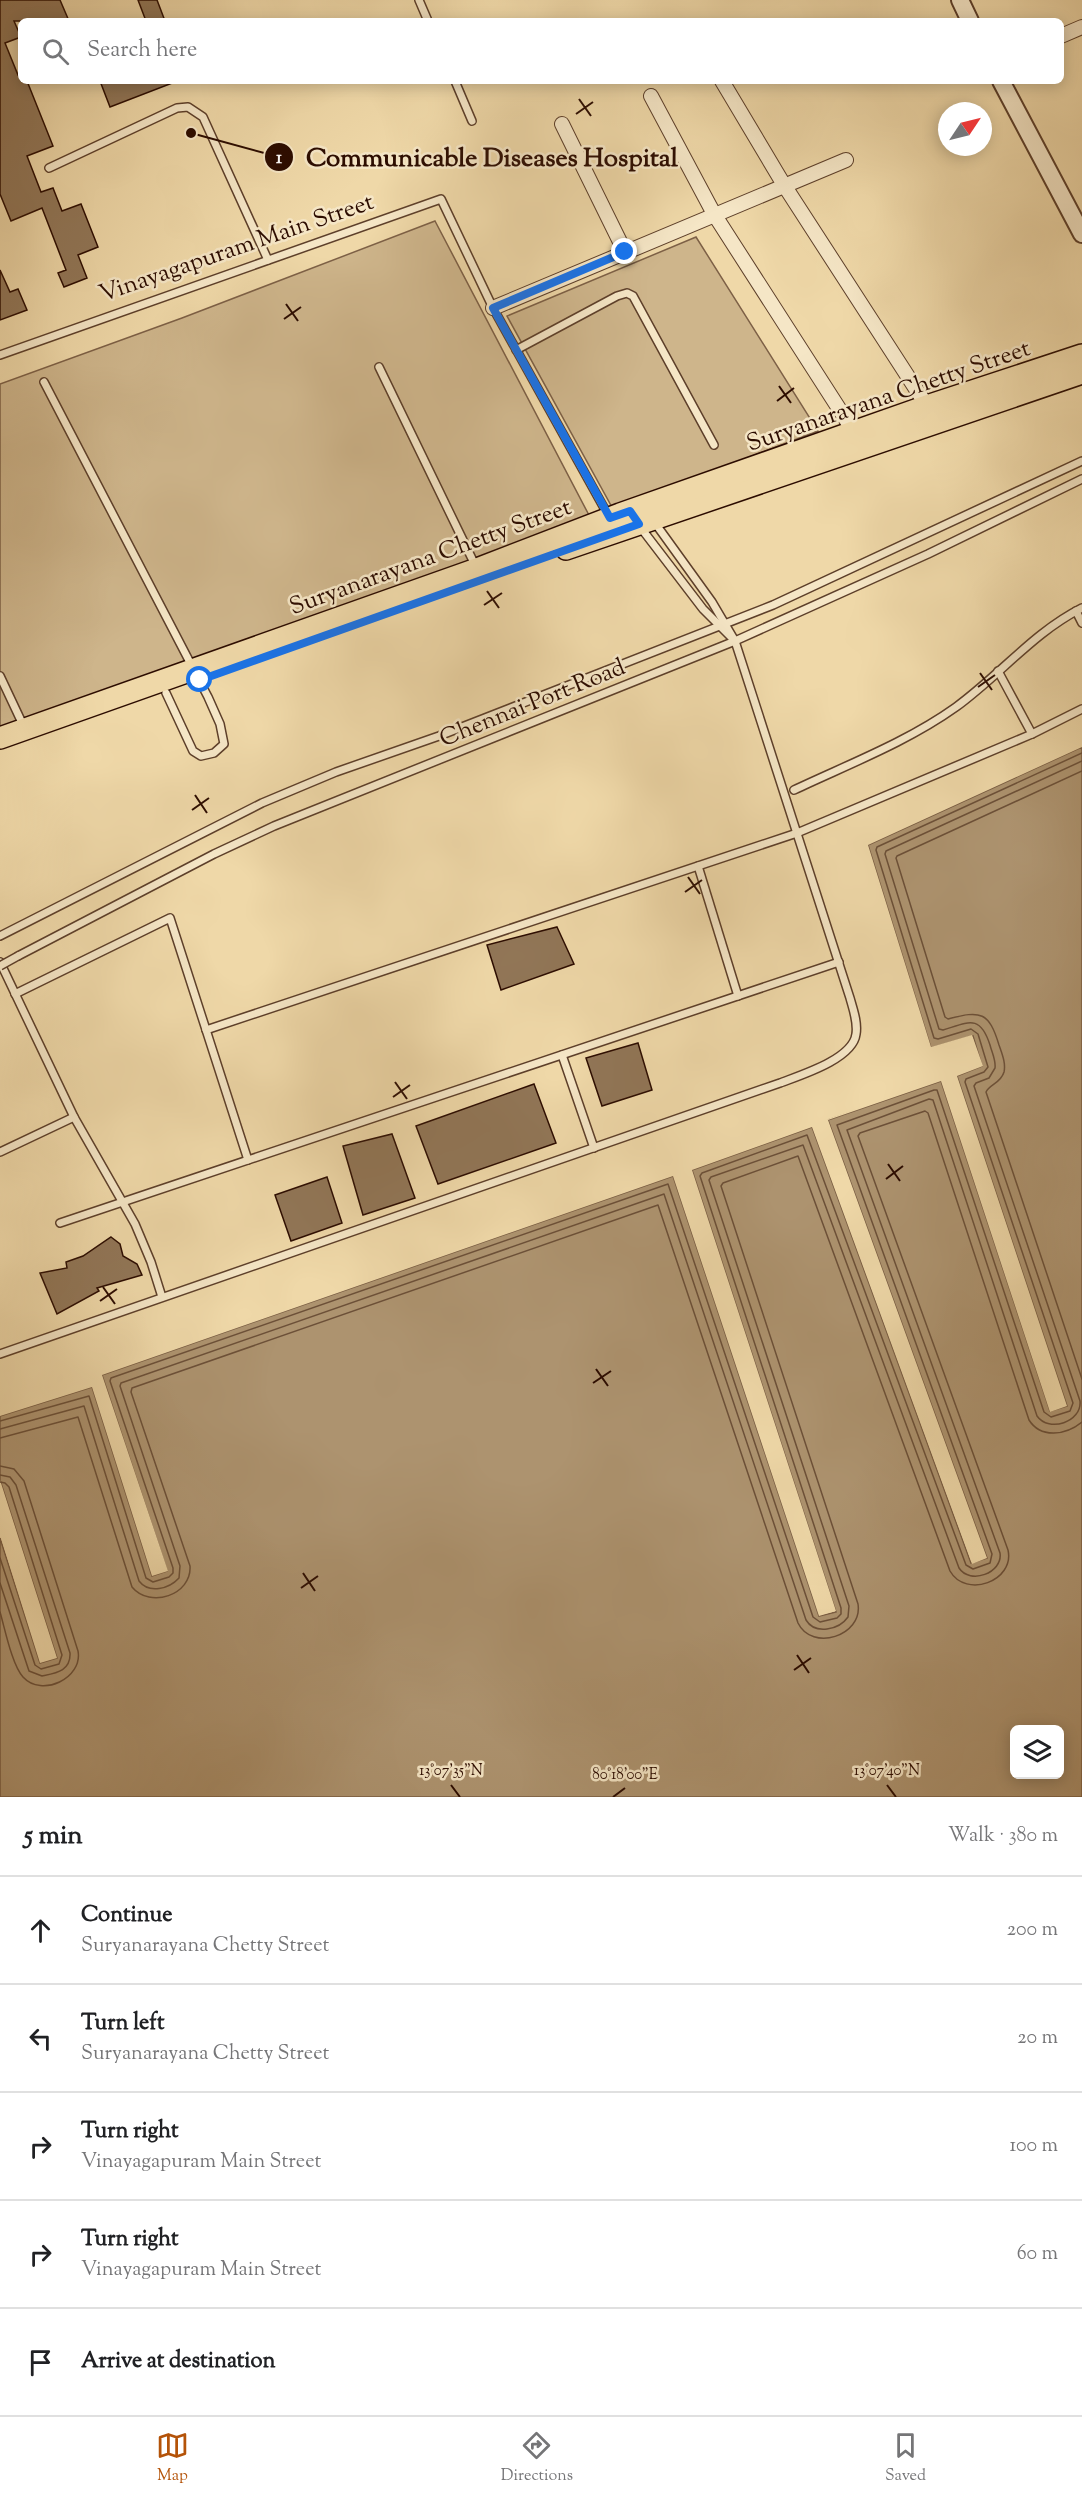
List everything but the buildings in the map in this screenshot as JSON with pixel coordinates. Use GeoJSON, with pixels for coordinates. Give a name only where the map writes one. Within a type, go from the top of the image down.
{"type":"FeatureCollection","features":[{"type":"Feature","properties":{"kind":"main road","name":"Suryanarayana Chetty Street"},"geometry":{"type":"LineString","coordinates":[[0,738],[197,675],[635,516],[854,432],[1082,355]]}},
{"type":"Feature","properties":{"kind":"main road","name":"Suryanarayana Chetty Street"},"geometry":{"type":"LineString","coordinates":[[0,752],[165,693],[197,675],[477,569],[1082,373]]}},
{"type":"Feature","properties":{"kind":"street"},"geometry":{"type":"LineString","coordinates":[[960,0],[969,18]]}},
{"type":"Feature","properties":{"kind":"street"},"geometry":{"type":"LineString","coordinates":[[1064,35],[1082,27]]}},
{"type":"Feature","properties":{"kind":"street"},"geometry":{"type":"LineString","coordinates":[[724,84],[784,185],[927,406]]}},
{"type":"Feature","properties":{"kind":"street"},"geometry":{"type":"LineString","coordinates":[[1003,84],[1082,234]]}},
{"type":"Feature","properties":{"kind":"street"},"geometry":{"type":"LineString","coordinates":[[651,96],[714,214],[854,432]]}},
{"type":"Feature","properties":{"kind":"street"},"geometry":{"type":"LineString","coordinates":[[562,124],[625,252]]}},
{"type":"Feature","properties":{"kind":"street"},"geometry":{"type":"LineString","coordinates":[[493,308],[846,160]]}},
{"type":"Feature","properties":{"kind":"lane"},"geometry":{"type":"LineString","coordinates":[[418,0],[427,18]]}},
{"type":"Feature","properties":{"kind":"lane"},"geometry":{"type":"LineString","coordinates":[[455,84],[472,121]]}},
{"type":"Feature","properties":{"kind":"lane"},"geometry":{"type":"LineString","coordinates":[[49,168],[177,108],[188,107],[203,117],[268,260]]}},
{"type":"Feature","properties":{"kind":"lane","name":"Vinayagapuram Main Street"},"geometry":{"type":"LineString","coordinates":[[0,355],[441,199],[493,308],[516,350],[635,516]]}},
{"type":"Feature","properties":{"kind":"lane"},"geometry":{"type":"LineString","coordinates":[[516,350],[617,296],[627,293],[633,296],[714,445]]}},
{"type":"Feature","properties":{"kind":"lane"},"geometry":{"type":"LineString","coordinates":[[379,367],[477,569]]}},
{"type":"Feature","properties":{"kind":"lane"},"geometry":{"type":"LineString","coordinates":[[44,382],[197,675],[223,736],[224,744],[213,753],[201,756],[193,751],[165,693]]}},
{"type":"Feature","properties":{"kind":"lane","name":"Chennai Port Road"},"geometry":{"type":"LineString","coordinates":[[3,934],[262,803],[336,772],[439,736],[727,624],[926,536],[1082,461]]}},
{"type":"Feature","properties":{"kind":"lane","name":"Chennai Port Road"},"geometry":{"type":"LineString","coordinates":[[0,964],[214,854],[274,826],[735,641],[928,554],[1082,479]]}},
{"type":"Feature","properties":{"kind":"lane"},"geometry":{"type":"LineString","coordinates":[[0,1354],[780,1083],[816,1069],[844,1053],[852,1045],[856,1037],[856,1026],[839,962],[735,641],[727,624],[635,516]]}},
{"type":"Feature","properties":{"kind":"lane"},"geometry":{"type":"LineString","coordinates":[[635,516],[718,627],[735,641]]}},
{"type":"Feature","properties":{"kind":"lane"},"geometry":{"type":"LineString","coordinates":[[794,790],[924,730],[959,705],[1059,620],[1079,609],[1082,623]]}},
{"type":"Feature","properties":{"kind":"lane"},"geometry":{"type":"LineString","coordinates":[[998,671],[1032,734]]}},
{"type":"Feature","properties":{"kind":"lane"},"geometry":{"type":"LineString","coordinates":[[0,676],[25,729]]}},
{"type":"Feature","properties":{"kind":"lane"},"geometry":{"type":"LineString","coordinates":[[206,1030],[797,833],[1032,734],[1082,709]]}},
{"type":"Feature","properties":{"kind":"lane"},"geometry":{"type":"LineString","coordinates":[[698,866],[738,996]]}},
{"type":"Feature","properties":{"kind":"lane"},"geometry":{"type":"LineString","coordinates":[[15,994],[170,918],[248,1160]]}},
{"type":"Feature","properties":{"kind":"lane"},"geometry":{"type":"LineString","coordinates":[[60,1223],[839,962]]}},
{"type":"Feature","properties":{"kind":"lane"},"geometry":{"type":"LineString","coordinates":[[0,964],[74,1117],[143,1239],[162,1297]]}},
{"type":"Feature","properties":{"kind":"lane"},"geometry":{"type":"LineString","coordinates":[[562,1055],[594,1148]]}},
{"type":"Feature","properties":{"kind":"lane"},"geometry":{"type":"LineString","coordinates":[[0,1152],[74,1117]]}},
{"type":"Feature","properties":{"kind":"shaded area"},"geometry":{"type":"Polygon","coordinates":[[[435,221],[591,519],[46,718],[0,727],[0,384],[182,318],[435,221]]]}},
{"type":"Feature","properties":{"kind":"shaded area"},"geometry":{"type":"Polygon","coordinates":[[[696,237],[818,431],[613,509],[507,316],[696,237]]]}},
{"type":"Feature","properties":{"kind":"water"},"geometry":{"type":"Polygon","coordinates":[[[1082,747],[1082,1797],[0,1797],[0,1538],[40,1663],[57,1658],[0,1480],[0,1416],[92,1387],[152,1576],[167,1571],[102,1375],[673,1176],[819,1616],[836,1612],[692,1170],[812,1127],[971,1563],[987,1558],[828,1120],[941,1081],[1050,1411],[1067,1406],[957,1076],[982,1066],[973,1036],[931,1048],[868,845],[1082,747]]]}},
{"type":"Feature","properties":{"kind":"pier"},"geometry":{"type":"Polygon","coordinates":[[[1082,744],[1082,747],[868,845],[931,1047],[972,1035],[983,1066],[957,1076],[1067,1406],[1050,1412],[941,1081],[828,1120],[987,1558],[972,1564],[812,1127],[692,1170],[836,1611],[819,1616],[673,1176],[102,1375],[168,1571],[152,1576],[92,1387],[0,1416],[0,1413],[94,1385],[154,1572],[164,1569],[99,1376],[100,1372],[674,1173],[821,1613],[832,1609],[689,1170],[691,1167],[813,1124],[973,1560],[984,1556],[825,1120],[940,1078],[943,1079],[1052,1408],[1064,1404],[954,1077],[955,1073],[979,1064],[970,1039],[932,1051],[929,1049],[865,845],[866,842],[1082,744]]]}},
{"type":"Feature","properties":{"kind":"pier"},"geometry":{"type":"Polygon","coordinates":[[[0,1480],[57,1658],[40,1663],[0,1535],[3,1537],[42,1660],[53,1656],[0,1490],[0,1480]]]}},
{"type":"Feature","properties":{"kind":"place","name":"Communicable Diseases Hospital"},"geometry":{"type":"Point","coordinates":[191,133]}},
{"type":"Feature","properties":{"kind":"route"},"geometry":{"type":"LineString","coordinates":[[200,680],[639,524],[630,511],[610,518],[493,308],[625,252]]}}]}
